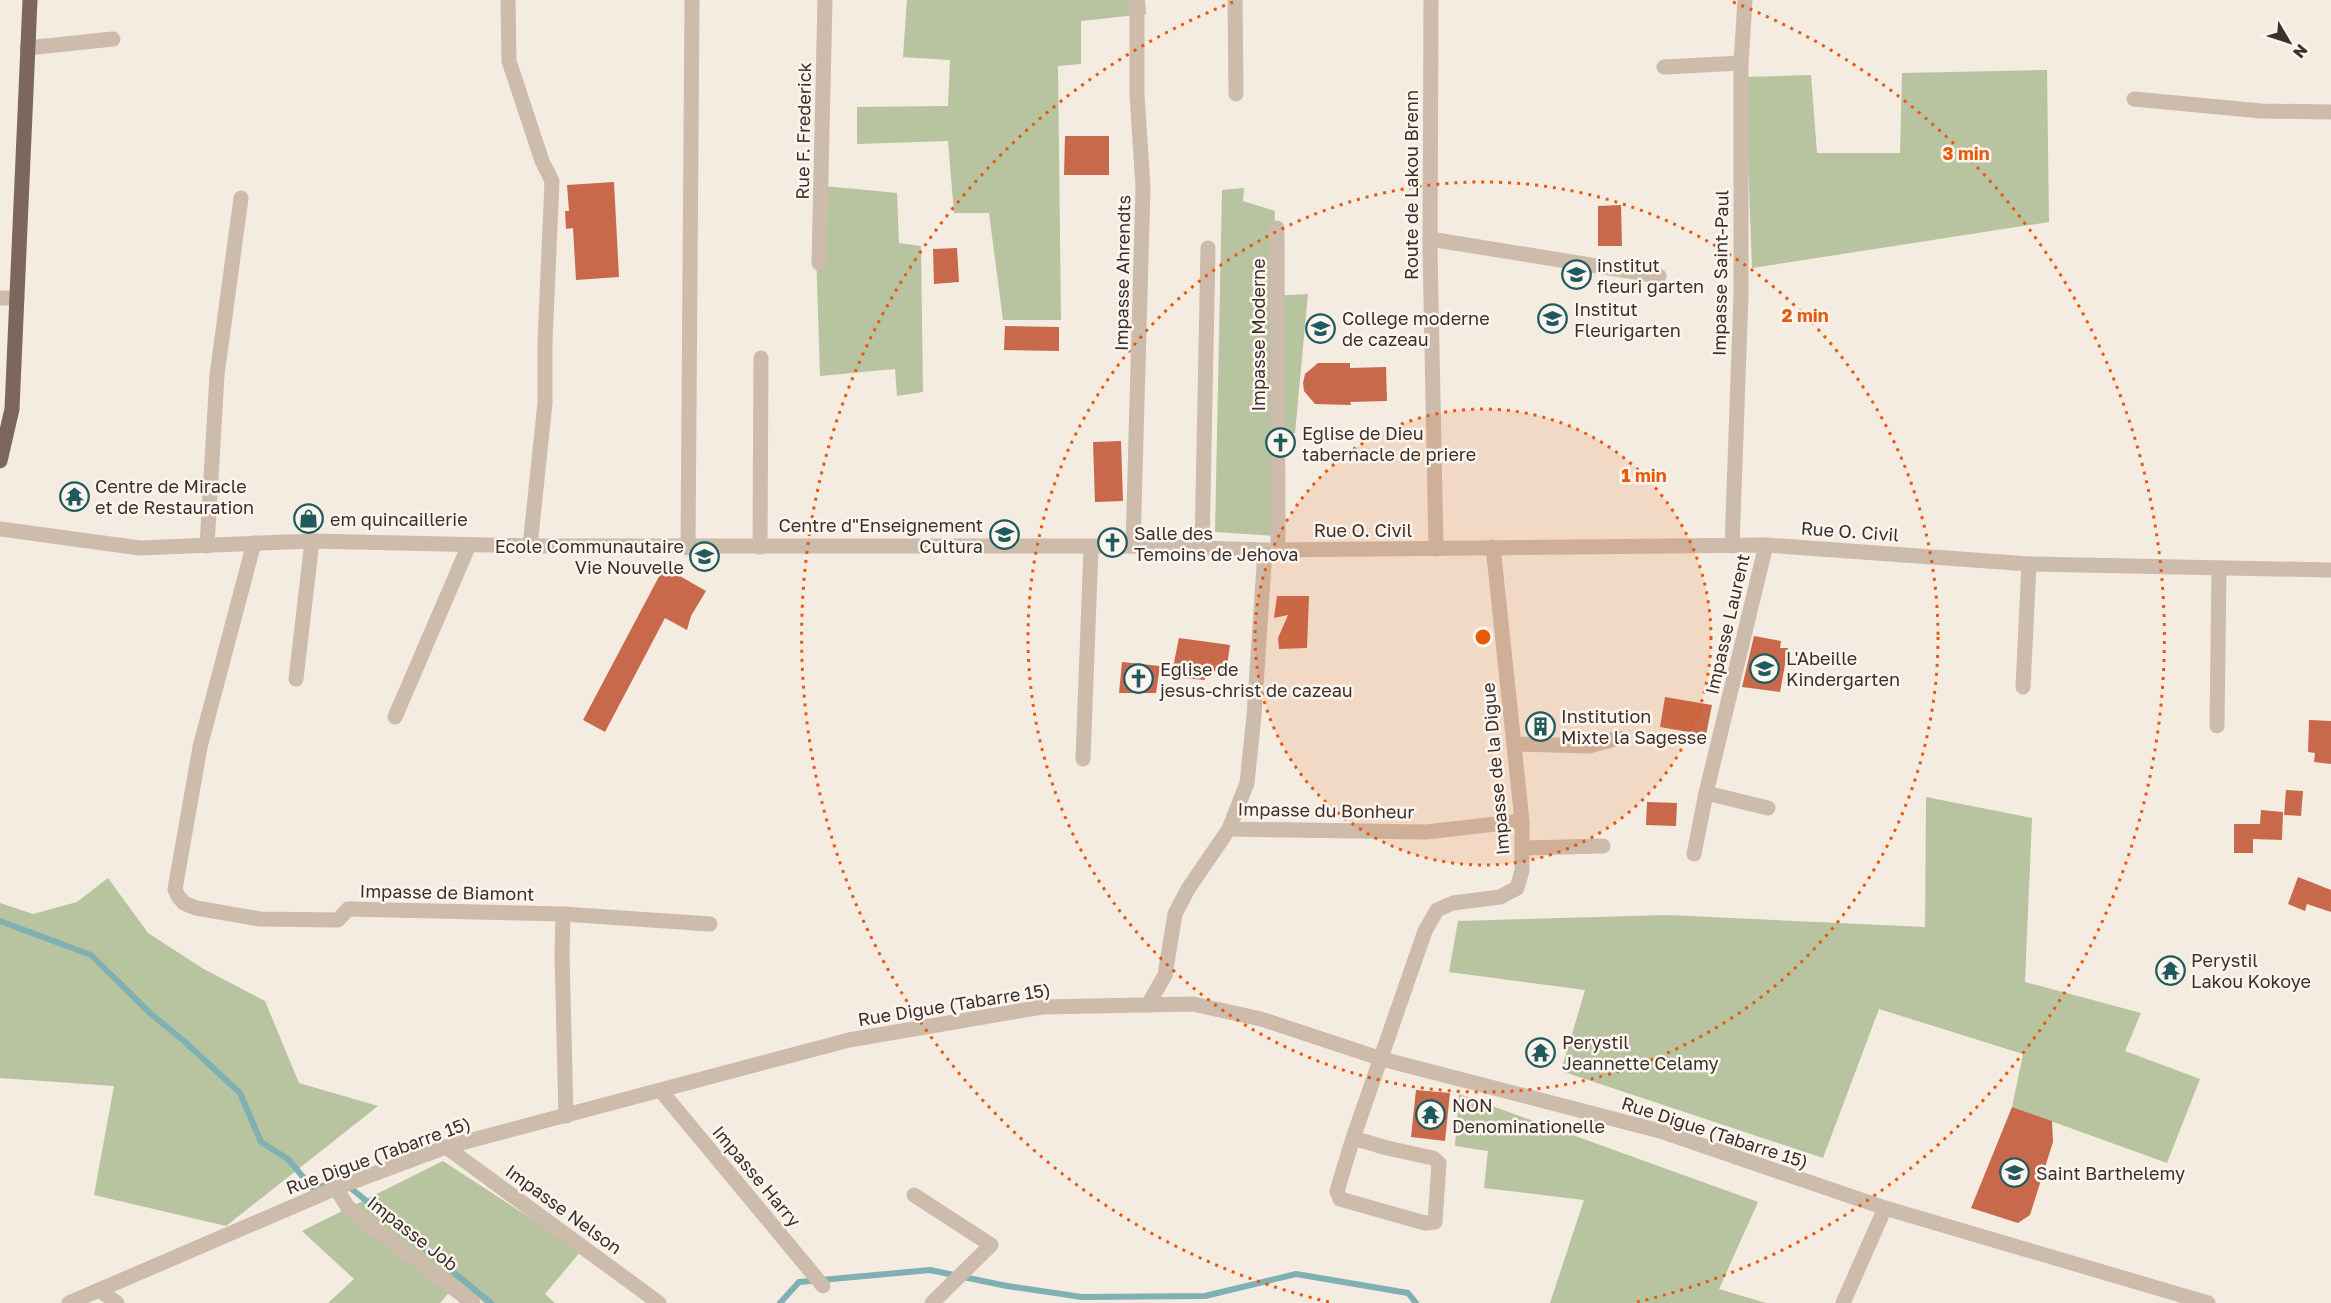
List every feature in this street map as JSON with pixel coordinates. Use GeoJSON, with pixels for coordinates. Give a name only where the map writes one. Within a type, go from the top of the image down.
{"type":"FeatureCollection","features":[{"type":"Feature","properties":{"kind":"main road"},"geometry":{"type":"LineString","coordinates":[[0,461],[12,409],[30,0]]}},
{"type":"Feature","properties":{"kind":"street"},"geometry":{"type":"LineString","coordinates":[[508,0],[509,61],[538,151],[552,181],[545,341],[545,403],[530,546]]}},
{"type":"Feature","properties":{"kind":"street"},"geometry":{"type":"LineString","coordinates":[[688,548],[692,0]]}},
{"type":"Feature","properties":{"kind":"street","name":"Rue F. Frederick"},"geometry":{"type":"LineString","coordinates":[[819,263],[825,0]]}},
{"type":"Feature","properties":{"kind":"street","name":"Impasse Ahrendts"},"geometry":{"type":"LineString","coordinates":[[1133,546],[1143,187],[1137,95],[1137,0]]}},
{"type":"Feature","properties":{"kind":"street"},"geometry":{"type":"LineString","coordinates":[[1235,0],[1236,94]]}},
{"type":"Feature","properties":{"kind":"street","name":"Route de Lakou Brenn"},"geometry":{"type":"LineString","coordinates":[[1431,0],[1430,239],[1436,549]]}},
{"type":"Feature","properties":{"kind":"street","name":"Impasse Saint-Paul"},"geometry":{"type":"LineString","coordinates":[[1732,546],[1741,295],[1741,63],[1745,0]]}},
{"type":"Feature","properties":{"kind":"street"},"geometry":{"type":"LineString","coordinates":[[27,48],[113,39]]}},
{"type":"Feature","properties":{"kind":"street"},"geometry":{"type":"LineString","coordinates":[[1664,67],[1741,63]]}},
{"type":"Feature","properties":{"kind":"street"},"geometry":{"type":"LineString","coordinates":[[2134,99],[2260,111],[2331,112]]}},
{"type":"Feature","properties":{"kind":"street"},"geometry":{"type":"LineString","coordinates":[[207,546],[217,375],[241,198]]}},
{"type":"Feature","properties":{"kind":"street","name":"Impasse Moderne"},"geometry":{"type":"LineString","coordinates":[[1271,550],[1277,228]]}},
{"type":"Feature","properties":{"kind":"street"},"geometry":{"type":"LineString","coordinates":[[1430,239],[1659,276]]}},
{"type":"Feature","properties":{"kind":"street"},"geometry":{"type":"LineString","coordinates":[[1202,548],[1208,248]]}},
{"type":"Feature","properties":{"kind":"street"},"geometry":{"type":"LineString","coordinates":[[0,298],[17,298]]}},
{"type":"Feature","properties":{"kind":"street"},"geometry":{"type":"LineString","coordinates":[[760,547],[761,358]]}},
{"type":"Feature","properties":{"kind":"street","name":"Rue O. Civil"},"geometry":{"type":"LineString","coordinates":[[0,529],[140,548],[312,541],[688,548],[1133,546],[1271,550],[1766,545],[2029,564],[2331,570]]}},
{"type":"Feature","properties":{"kind":"street"},"geometry":{"type":"LineString","coordinates":[[296,680],[312,541]]}},
{"type":"Feature","properties":{"kind":"street","name":"Impasse de Biamont"},"geometry":{"type":"LineString","coordinates":[[254,543],[200,747],[175,889],[178,896],[184,903],[196,908],[260,919],[339,921],[348,909],[563,914]]}},
{"type":"Feature","properties":{"kind":"street"},"geometry":{"type":"LineString","coordinates":[[395,717],[469,545]]}},
{"type":"Feature","properties":{"kind":"street","name":"Impasse Laurent"},"geometry":{"type":"LineString","coordinates":[[1694,854],[1706,793],[1766,545]]}},
{"type":"Feature","properties":{"kind":"street"},"geometry":{"type":"LineString","coordinates":[[1083,759],[1091,547]]}},
{"type":"Feature","properties":{"kind":"street","name":"Impasse de la Digue"},"geometry":{"type":"LineString","coordinates":[[1382,1059],[1425,931],[1437,910],[1453,903],[1500,897],[1517,888],[1522,871],[1522,821],[1493,548]]}},
{"type":"Feature","properties":{"kind":"street","name":"Impasse du Bonheur"},"geometry":{"type":"LineString","coordinates":[[1271,550],[1247,783],[1229,829],[1426,832],[1522,821]]}},
{"type":"Feature","properties":{"kind":"street"},"geometry":{"type":"LineString","coordinates":[[2023,687],[2029,564]]}},
{"type":"Feature","properties":{"kind":"street"},"geometry":{"type":"LineString","coordinates":[[2217,726],[2219,569]]}},
{"type":"Feature","properties":{"kind":"street"},"geometry":{"type":"LineString","coordinates":[[1514,744],[1589,746],[1619,738]]}},
{"type":"Feature","properties":{"kind":"street"},"geometry":{"type":"LineString","coordinates":[[1706,793],[1768,808]]}},
{"type":"Feature","properties":{"kind":"street"},"geometry":{"type":"LineString","coordinates":[[1148,1005],[1165,975],[1175,914],[1188,889],[1229,829]]}},
{"type":"Feature","properties":{"kind":"street"},"geometry":{"type":"LineString","coordinates":[[1522,848],[1603,846]]}},
{"type":"Feature","properties":{"kind":"street"},"geometry":{"type":"LineString","coordinates":[[566,1116],[563,914],[710,924]]}},
{"type":"Feature","properties":{"kind":"street","name":"Rue Digue (Tabarre 15)"},"geometry":{"type":"LineString","coordinates":[[69,1303],[344,1185],[446,1147],[849,1040],[1042,1007],[1193,1004],[1261,1019],[1382,1059],[1660,1131],[1885,1208],[2208,1303]]}},
{"type":"Feature","properties":{"kind":"street"},"geometry":{"type":"LineString","coordinates":[[1353,1138],[1433,1158],[1439,1163],[1435,1222],[1425,1223],[1340,1199],[1337,1191],[1353,1138],[1382,1059]]}},
{"type":"Feature","properties":{"kind":"street","name":"Impasse Harry"},"geometry":{"type":"LineString","coordinates":[[661,1091],[823,1286]]}},
{"type":"Feature","properties":{"kind":"street","name":"Impasse Nelson"},"geometry":{"type":"LineString","coordinates":[[446,1147],[659,1303]]}},
{"type":"Feature","properties":{"kind":"street","name":"Impasse Job"},"geometry":{"type":"LineString","coordinates":[[344,1185],[347,1206],[360,1218],[473,1303]]}},
{"type":"Feature","properties":{"kind":"street"},"geometry":{"type":"LineString","coordinates":[[914,1195],[991,1245],[932,1303]]}},
{"type":"Feature","properties":{"kind":"street"},"geometry":{"type":"LineString","coordinates":[[1843,1303],[1885,1208]]}},
{"type":"Feature","properties":{"kind":"street"},"geometry":{"type":"LineString","coordinates":[[99,1290],[117,1303]]}},
{"type":"Feature","properties":{"kind":"green space"},"geometry":{"type":"Polygon","coordinates":[[[907,0],[1145,0],[1146,14],[1081,21],[1081,64],[1058,66],[1061,320],[1003,320],[989,213],[954,213],[948,141],[857,144],[857,107],[948,106],[950,60],[903,57],[907,0]]]}},
{"type":"Feature","properties":{"kind":"green space"},"geometry":{"type":"Polygon","coordinates":[[[2047,70],[2049,222],[1752,268],[1745,77],[1811,75],[1817,153],[1900,153],[1902,73],[2047,70]]]}},
{"type":"Feature","properties":{"kind":"green space"},"geometry":{"type":"Polygon","coordinates":[[[814,185],[897,193],[899,243],[921,246],[923,392],[897,396],[895,369],[820,376],[814,185]]]}},
{"type":"Feature","properties":{"kind":"green space"},"geometry":{"type":"Polygon","coordinates":[[[1244,188],[1243,201],[1275,211],[1272,296],[1308,294],[1295,433],[1281,436],[1275,536],[1215,532],[1222,190],[1244,188]]]}},
{"type":"Feature","properties":{"kind":"green space"},"geometry":{"type":"Polygon","coordinates":[[[1926,797],[2032,818],[2025,982],[2141,1013],[2125,1051],[2200,1079],[2167,1163],[2012,1107],[2023,1054],[1879,1009],[1823,1158],[1561,1071],[1585,990],[1449,972],[1458,921],[1668,915],[1925,927],[1926,797]]]}},
{"type":"Feature","properties":{"kind":"green space"},"geometry":{"type":"Polygon","coordinates":[[[108,878],[148,933],[202,968],[265,1001],[299,1083],[378,1106],[226,1226],[94,1195],[114,1086],[0,1078],[0,903],[33,914],[77,902],[108,878]]]}},
{"type":"Feature","properties":{"kind":"green space"},"geometry":{"type":"Polygon","coordinates":[[[1459,1094],[1758,1202],[1719,1289],[1766,1303],[1550,1303],[1584,1200],[1484,1188],[1488,1151],[1455,1146],[1459,1094]]]}},
{"type":"Feature","properties":{"kind":"green space"},"geometry":{"type":"Polygon","coordinates":[[[443,1161],[581,1251],[545,1294],[555,1303],[484,1303],[458,1282],[440,1303],[328,1303],[354,1279],[302,1231],[443,1161]]]}},
{"type":"Feature","properties":{"kind":"building"},"geometry":{"type":"Polygon","coordinates":[[[1065,136],[1109,136],[1109,175],[1064,175],[1065,136]]]}},
{"type":"Feature","properties":{"kind":"building"},"geometry":{"type":"Polygon","coordinates":[[[614,182],[619,277],[576,280],[573,228],[566,229],[565,211],[569,211],[567,185],[614,182]]]}},
{"type":"Feature","properties":{"kind":"building"},"geometry":{"type":"Polygon","coordinates":[[[1621,205],[1622,246],[1598,246],[1598,206],[1621,205]]]}},
{"type":"Feature","properties":{"kind":"building"},"geometry":{"type":"Polygon","coordinates":[[[957,248],[959,282],[934,284],[933,249],[957,248]]]}},
{"type":"Feature","properties":{"kind":"building"},"geometry":{"type":"Polygon","coordinates":[[[1005,326],[1059,327],[1059,351],[1004,350],[1005,326]]]}},
{"type":"Feature","properties":{"kind":"building"},"geometry":{"type":"Polygon","coordinates":[[[1318,363],[1350,363],[1350,368],[1386,367],[1387,401],[1350,402],[1351,405],[1315,404],[1304,391],[1303,383],[1305,374],[1318,363]]]}},
{"type":"Feature","properties":{"kind":"building"},"geometry":{"type":"Polygon","coordinates":[[[1121,441],[1123,501],[1095,502],[1093,442],[1121,441]]]}},
{"type":"Feature","properties":{"kind":"building"},"geometry":{"type":"Polygon","coordinates":[[[664,567],[706,591],[691,616],[687,630],[665,618],[605,732],[583,720],[664,567]]]}},
{"type":"Feature","properties":{"kind":"building"},"geometry":{"type":"Polygon","coordinates":[[[1277,596],[1309,596],[1307,648],[1279,649],[1278,638],[1288,615],[1274,618],[1277,596]]]}},
{"type":"Feature","properties":{"kind":"building","name":"L'Abeille Kindergarten"},"geometry":{"type":"Polygon","coordinates":[[[1754,636],[1781,641],[1780,648],[1788,648],[1780,692],[1742,687],[1754,636]]]}},
{"type":"Feature","properties":{"kind":"building"},"geometry":{"type":"Polygon","coordinates":[[[1179,638],[1230,645],[1226,673],[1205,670],[1205,680],[1171,677],[1179,638]]]}},
{"type":"Feature","properties":{"kind":"building","name":"Eglise de jesus-christ de cazeau"},"geometry":{"type":"Polygon","coordinates":[[[1122,662],[1160,666],[1156,693],[1119,693],[1122,662]]]}},
{"type":"Feature","properties":{"kind":"building"},"geometry":{"type":"Polygon","coordinates":[[[1665,697],[1712,705],[1706,735],[1660,727],[1665,697]]]}},
{"type":"Feature","properties":{"kind":"building"},"geometry":{"type":"Polygon","coordinates":[[[2309,720],[2331,721],[2331,764],[2314,762],[2315,753],[2308,752],[2309,720]]]}},
{"type":"Feature","properties":{"kind":"building"},"geometry":{"type":"Polygon","coordinates":[[[2286,790],[2303,791],[2301,816],[2284,815],[2286,790]]]}},
{"type":"Feature","properties":{"kind":"building"},"geometry":{"type":"Polygon","coordinates":[[[1647,802],[1677,803],[1676,826],[1646,825],[1647,802]]]}},
{"type":"Feature","properties":{"kind":"building"},"geometry":{"type":"Polygon","coordinates":[[[2261,810],[2283,812],[2282,840],[2253,839],[2253,853],[2234,853],[2234,824],[2260,824],[2261,810]]]}},
{"type":"Feature","properties":{"kind":"building"},"geometry":{"type":"Polygon","coordinates":[[[2298,877],[2331,890],[2331,912],[2307,904],[2305,911],[2288,904],[2298,877]]]}},
{"type":"Feature","properties":{"kind":"building","name":"Perystil Lakou Kokoye"},"geometry":{"type":"Polygon","coordinates":[[[2162,959],[2182,967],[2177,980],[2158,974],[2162,959]]]}},
{"type":"Feature","properties":{"kind":"building","name":"Perystil Jeannette Celamy"},"geometry":{"type":"Polygon","coordinates":[[[1536,1042],[1550,1042],[1550,1064],[1529,1062],[1536,1042]]]}},
{"type":"Feature","properties":{"kind":"building","name":"NON Denominationelle"},"geometry":{"type":"Polygon","coordinates":[[[1416,1090],[1450,1093],[1445,1141],[1411,1137],[1416,1090]]]}},
{"type":"Feature","properties":{"kind":"building","name":"Saint Barthelemy"},"geometry":{"type":"Polygon","coordinates":[[[2012,1107],[2052,1121],[2053,1142],[2030,1215],[2018,1223],[1971,1208],[2012,1107]]]}},
{"type":"Feature","properties":{"kind":"waterway"},"geometry":{"type":"LineString","coordinates":[[0,921],[91,955],[151,1014],[240,1093],[261,1142],[288,1159],[313,1189],[325,1185]]}},
{"type":"Feature","properties":{"kind":"waterway"},"geometry":{"type":"LineString","coordinates":[[347,1185],[491,1303]]}},
{"type":"Feature","properties":{"kind":"waterway"},"geometry":{"type":"LineString","coordinates":[[780,1303],[799,1282],[930,1270],[1007,1286],[1082,1297],[1205,1296],[1296,1274],[1408,1293],[1416,1303]]}},
{"type":"Feature","properties":{"kind":"place","name":"institut fleuri garten"},"geometry":{"type":"Point","coordinates":[1576,275]}},
{"type":"Feature","properties":{"kind":"place","name":"Institut Fleurigarten"},"geometry":{"type":"Point","coordinates":[1553,319]}},
{"type":"Feature","properties":{"kind":"place","name":"College moderne de cazeau"},"geometry":{"type":"Point","coordinates":[1321,328]}},
{"type":"Feature","properties":{"kind":"place","name":"Eglise de Dieu tabernacle de priere"},"geometry":{"type":"Point","coordinates":[1281,443]}},
{"type":"Feature","properties":{"kind":"place","name":"Centre de Miracle et de Restauration"},"geometry":{"type":"Point","coordinates":[74,496]}},
{"type":"Feature","properties":{"kind":"place","name":"em quincaillerie"},"geometry":{"type":"Point","coordinates":[309,519]}},
{"type":"Feature","properties":{"kind":"place","name":"Centre d\"Enseignement Cultura"},"geometry":{"type":"Point","coordinates":[1004,535]}},
{"type":"Feature","properties":{"kind":"place","name":"Salle des Temoins de Jehova"},"geometry":{"type":"Point","coordinates":[1113,543]}},
{"type":"Feature","properties":{"kind":"place","name":"Ecole Communautaire Vie Nouvelle"},"geometry":{"type":"Point","coordinates":[705,556]}},
{"type":"Feature","properties":{"kind":"place","name":"L'Abeille Kindergarten"},"geometry":{"type":"Point","coordinates":[1765,668]}},
{"type":"Feature","properties":{"kind":"place","name":"Eglise de jesus-christ de cazeau"},"geometry":{"type":"Point","coordinates":[1139,679]}},
{"type":"Feature","properties":{"kind":"place","name":"Institution Mixte la Sagesse"},"geometry":{"type":"Point","coordinates":[1540,726]}},
{"type":"Feature","properties":{"kind":"place","name":"Perystil Lakou Kokoye"},"geometry":{"type":"Point","coordinates":[2170,970]}},
{"type":"Feature","properties":{"kind":"place","name":"Perystil Jeannette Celamy"},"geometry":{"type":"Point","coordinates":[1541,1052]}},
{"type":"Feature","properties":{"kind":"place","name":"NON Denominationelle"},"geometry":{"type":"Point","coordinates":[1431,1115]}},
{"type":"Feature","properties":{"kind":"place","name":"Saint Barthelemy"},"geometry":{"type":"Point","coordinates":[2015,1173]}}]}
